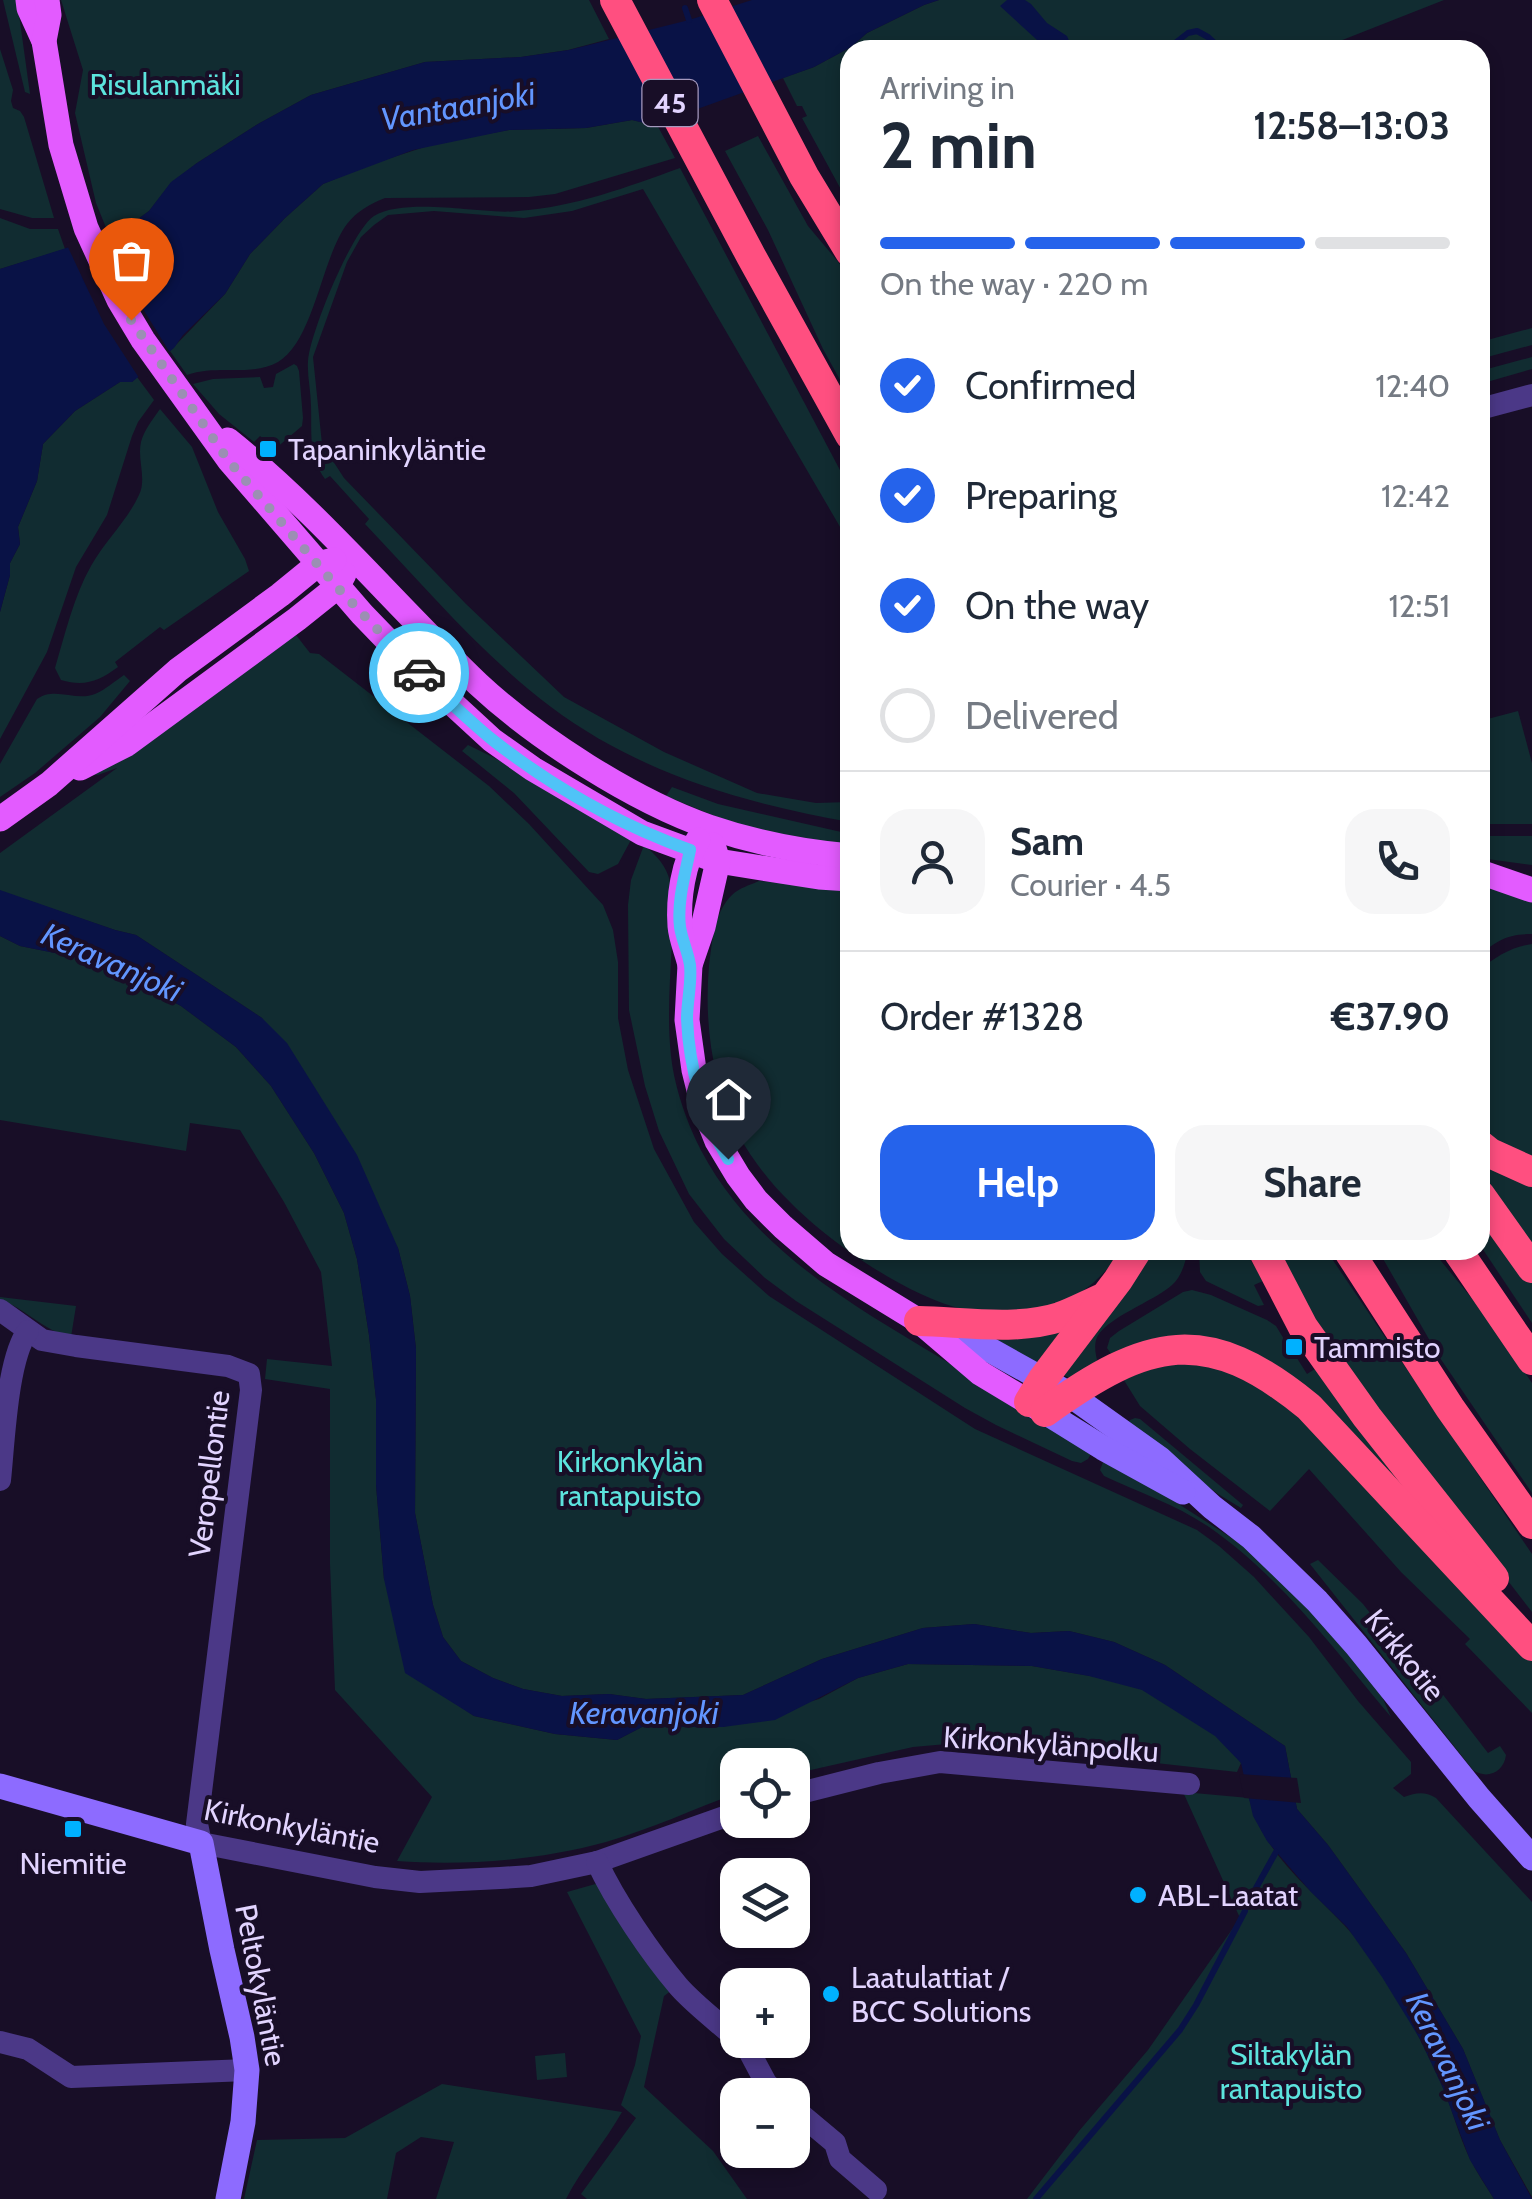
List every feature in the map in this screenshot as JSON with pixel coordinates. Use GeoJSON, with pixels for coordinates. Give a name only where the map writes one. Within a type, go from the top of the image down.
{"type":"FeatureCollection","features":[{"type":"Feature","properties":{"kind":"highway","name":"45"},"geometry":{"type":"LineString","coordinates":[[614,0],[840,417]]}},
{"type":"Feature","properties":{"kind":"highway"},"geometry":{"type":"LineString","coordinates":[[712,0],[804,176],[840,235]]}},
{"type":"Feature","properties":{"kind":"highway"},"geometry":{"type":"LineString","coordinates":[[1490,1152],[1532,1172]]}},
{"type":"Feature","properties":{"kind":"highway"},"geometry":{"type":"LineString","coordinates":[[1490,1209],[1532,1268]]}},
{"type":"Feature","properties":{"kind":"highway"},"geometry":{"type":"LineString","coordinates":[[1047,1397],[1103,1298],[1132,1260]]}},
{"type":"Feature","properties":{"kind":"highway"},"geometry":{"type":"LineString","coordinates":[[1268,1260],[1303,1327],[1367,1417],[1532,1626]]}},
{"type":"Feature","properties":{"kind":"highway"},"geometry":{"type":"LineString","coordinates":[[1354,1260],[1450,1408],[1532,1524]]}},
{"type":"Feature","properties":{"kind":"highway"},"geometry":{"type":"LineString","coordinates":[[1465,1260],[1532,1360]]}},
{"type":"Feature","properties":{"kind":"highway"},"geometry":{"type":"LineString","coordinates":[[919,1322],[1040,1322],[1103,1298]]}},
{"type":"Feature","properties":{"kind":"highway"},"geometry":{"type":"LineString","coordinates":[[1047,1397],[1152,1352],[1210,1351],[1243,1362],[1309,1407],[1532,1646]]}},
{"type":"Feature","properties":{"kind":"main road"},"geometry":{"type":"LineString","coordinates":[[28,0],[44,41]]}},
{"type":"Feature","properties":{"kind":"main road"},"geometry":{"type":"LineString","coordinates":[[47,0],[49,15],[44,41],[49,84],[70,177],[86,228],[118,300],[228,460],[337,587],[417,671],[492,740],[581,799],[642,832],[718,861],[840,878]]}},
{"type":"Feature","properties":{"kind":"main road"},"geometry":{"type":"LineString","coordinates":[[200,418],[256,463],[481,686],[534,730],[600,774],[707,826],[751,839],[840,855]]}},
{"type":"Feature","properties":{"kind":"main road"},"geometry":{"type":"LineString","coordinates":[[0,820],[49,784],[155,689],[318,564],[354,556]]}},
{"type":"Feature","properties":{"kind":"main road"},"geometry":{"type":"LineString","coordinates":[[49,784],[127,744],[297,619],[337,587],[354,556]]}},
{"type":"Feature","properties":{"kind":"main road"},"geometry":{"type":"LineString","coordinates":[[707,826],[718,861]]}},
{"type":"Feature","properties":{"kind":"main road","name":"Kirkkotie"},"geometry":{"type":"LineString","coordinates":[[690,965],[680,927],[681,894],[690,850],[707,826]]}},
{"type":"Feature","properties":{"kind":"main road","name":"Kirkkotie"},"geometry":{"type":"LineString","coordinates":[[718,861],[690,965],[687,1020],[694,1070],[717,1142],[756,1200],[783,1227],[826,1264],[919,1322]]}},
{"type":"Feature","properties":{"kind":"main road"},"geometry":{"type":"LineString","coordinates":[[1490,873],[1532,876]]}},
{"type":"Feature","properties":{"kind":"main road"},"geometry":{"type":"LineString","coordinates":[[1490,875],[1532,890]]}},
{"type":"Feature","properties":{"kind":"street"},"geometry":{"type":"LineString","coordinates":[[1490,406],[1532,395]]}},
{"type":"Feature","properties":{"kind":"street","name":"Veropellontie"},"geometry":{"type":"LineString","coordinates":[[0,1310],[42,1340],[228,1366],[249,1374],[251,1390],[201,1779],[197,1824],[200,1843]]}},
{"type":"Feature","properties":{"kind":"street","name":"Kirkkotie"},"geometry":{"type":"LineString","coordinates":[[919,1322],[990,1350],[1103,1448],[1212,1507],[1250,1538],[1317,1600],[1356,1644],[1532,1858]]}},
{"type":"Feature","properties":{"kind":"street"},"geometry":{"type":"LineString","coordinates":[[0,1480],[14,1362],[28,1331]]}},
{"type":"Feature","properties":{"kind":"street","name":"Kirkonkylänpolku"},"geometry":{"type":"LineString","coordinates":[[810,1790],[940,1762],[1189,1784]]}},
{"type":"Feature","properties":{"kind":"street","name":"Kirkonkyläntie"},"geometry":{"type":"LineString","coordinates":[[0,1786],[200,1843],[376,1877],[420,1882],[531,1876],[587,1864]]}},
{"type":"Feature","properties":{"kind":"street"},"geometry":{"type":"LineString","coordinates":[[720,1818],[587,1864],[606,1882],[682,1990],[720,2024]]}},
{"type":"Feature","properties":{"kind":"street","name":"Peltokyläntie"},"geometry":{"type":"LineString","coordinates":[[200,1843],[246,2070],[242,2122],[228,2199]]}},
{"type":"Feature","properties":{"kind":"street"},"geometry":{"type":"LineString","coordinates":[[0,2042],[28,2049],[71,2077],[246,2070]]}},
{"type":"Feature","properties":{"kind":"street"},"geometry":{"type":"LineString","coordinates":[[810,2122],[835,2143],[840,2159],[876,2190]]}},
{"type":"Feature","properties":{"kind":"green space"},"geometry":{"type":"Polygon","coordinates":[[[3,0],[17,0],[30,94],[25,92],[3,0]]]}},
{"type":"Feature","properties":{"kind":"green space","name":"Risulanmäki"},"geometry":{"type":"Polygon","coordinates":[[[61,0],[589,0],[609,39],[521,57],[425,62],[311,95],[197,163],[171,183],[149,211],[109,235],[96,203],[75,113],[83,70],[61,0]]]}},
{"type":"Feature","properties":{"kind":"green space"},"geometry":{"type":"Polygon","coordinates":[[[939,0],[1444,0],[1342,40],[859,40],[939,0]]]}},
{"type":"Feature","properties":{"kind":"green space"},"geometry":{"type":"Polygon","coordinates":[[[0,49],[13,90],[13,108],[24,117],[54,218],[32,218],[0,209],[0,49]]]}},
{"type":"Feature","properties":{"kind":"green space"},"geometry":{"type":"Polygon","coordinates":[[[840,53],[840,188],[802,118],[807,116],[802,106],[797,106],[783,78],[840,53]]]}},
{"type":"Feature","properties":{"kind":"green space"},"geometry":{"type":"Polygon","coordinates":[[[632,120],[656,123],[675,158],[555,194],[385,198],[364,208],[338,239],[300,337],[278,362],[257,369],[210,370],[187,375],[170,351],[225,294],[250,254],[323,184],[437,143],[509,130],[586,128],[632,120]]]}},
{"type":"Feature","properties":{"kind":"green space"},"geometry":{"type":"Polygon","coordinates":[[[758,136],[808,226],[840,264],[840,380],[768,230],[725,151],[758,136]]]}},
{"type":"Feature","properties":{"kind":"green space"},"geometry":{"type":"Polygon","coordinates":[[[680,168],[840,470],[840,527],[643,189],[572,211],[524,218],[434,211],[388,215],[374,225],[361,237],[347,262],[313,357],[322,444],[344,478],[466,604],[564,697],[664,752],[757,793],[816,803],[840,802],[840,820],[693,782],[620,750],[551,707],[501,665],[432,596],[365,524],[369,519],[330,476],[325,479],[313,453],[308,367],[311,347],[344,261],[374,216],[418,207],[504,212],[539,209],[600,195],[680,168]]]}},
{"type":"Feature","properties":{"kind":"green space"},"geometry":{"type":"Polygon","coordinates":[[[0,218],[30,229],[58,229],[65,249],[0,269],[0,218]]]}},
{"type":"Feature","properties":{"kind":"green space"},"geometry":{"type":"Polygon","coordinates":[[[1532,328],[1532,345],[1490,356],[1490,339],[1532,328]]]}},
{"type":"Feature","properties":{"kind":"green space"},"geometry":{"type":"Polygon","coordinates":[[[1532,357],[1532,369],[1490,381],[1490,368],[1532,357]]]}},
{"type":"Feature","properties":{"kind":"green space"},"geometry":{"type":"Polygon","coordinates":[[[294,364],[299,371],[302,426],[275,449],[260,436],[254,442],[219,414],[193,384],[260,377],[264,388],[273,387],[276,374],[294,364]]]}},
{"type":"Feature","properties":{"kind":"green space"},"geometry":{"type":"Polygon","coordinates":[[[137,377],[154,400],[132,436],[107,515],[76,567],[47,652],[0,739],[0,612],[10,563],[20,544],[18,527],[37,481],[43,444],[75,411],[120,382],[132,382],[137,377]]]}},
{"type":"Feature","properties":{"kind":"green space"},"geometry":{"type":"Polygon","coordinates":[[[160,409],[192,447],[218,512],[249,571],[164,630],[160,627],[115,662],[118,667],[104,676],[85,683],[61,680],[55,668],[75,602],[91,566],[139,495],[141,442],[160,409]]]}},
{"type":"Feature","properties":{"kind":"green space","name":"Kirkonkylän rantapuisto"},"geometry":{"type":"Polygon","coordinates":[[[296,635],[310,653],[319,654],[489,786],[603,905],[613,930],[618,962],[618,1018],[628,1070],[654,1149],[694,1222],[722,1254],[769,1296],[975,1429],[1197,1530],[1219,1546],[1254,1577],[1309,1637],[1411,1762],[1411,1774],[1393,1788],[1404,1797],[1420,1793],[1436,1798],[1532,1902],[1532,2197],[1500,2140],[1463,2049],[1406,1953],[1297,1809],[1285,1746],[1165,1665],[1114,1642],[1069,1631],[1031,1633],[974,1624],[923,1628],[822,1659],[743,1695],[646,1699],[609,1694],[562,1696],[523,1689],[461,1661],[443,1637],[433,1605],[415,1513],[416,1349],[410,1296],[398,1248],[262,1018],[136,935],[0,891],[0,853],[117,768],[90,774],[296,635]]]}},
{"type":"Feature","properties":{"kind":"green space"},"geometry":{"type":"Polygon","coordinates":[[[124,675],[130,681],[100,717],[35,773],[0,797],[0,764],[37,699],[51,694],[88,696],[124,675]]]}},
{"type":"Feature","properties":{"kind":"green space"},"geometry":{"type":"Polygon","coordinates":[[[1518,711],[1532,763],[1532,824],[1490,824],[1490,718],[1518,711]]]}},
{"type":"Feature","properties":{"kind":"green space"},"geometry":{"type":"Polygon","coordinates":[[[468,745],[632,838],[618,864],[598,874],[589,872],[514,793],[462,751],[468,745]]]}},
{"type":"Feature","properties":{"kind":"green space"},"geometry":{"type":"Polygon","coordinates":[[[672,787],[718,804],[840,832],[840,844],[761,830],[666,796],[672,787]]]}},
{"type":"Feature","properties":{"kind":"green space"},"geometry":{"type":"Polygon","coordinates":[[[1490,836],[1532,836],[1532,865],[1490,859],[1490,836]]]}},
{"type":"Feature","properties":{"kind":"green space"},"geometry":{"type":"Polygon","coordinates":[[[644,845],[664,866],[671,889],[669,1028],[674,1076],[694,1136],[715,1174],[769,1239],[835,1292],[1093,1450],[1088,1459],[1081,1463],[1072,1461],[996,1425],[796,1301],[724,1239],[689,1194],[659,1131],[629,1010],[628,905],[631,880],[644,845]]]}},
{"type":"Feature","properties":{"kind":"green space"},"geometry":{"type":"Polygon","coordinates":[[[759,881],[840,888],[840,1245],[806,1218],[769,1179],[739,1136],[722,1096],[712,1053],[709,966],[718,919],[726,902],[759,881]]]}},
{"type":"Feature","properties":{"kind":"green space"},"geometry":{"type":"Polygon","coordinates":[[[1490,889],[1532,897],[1532,934],[1516,935],[1490,947],[1490,889]]]}},
{"type":"Feature","properties":{"kind":"green space"},"geometry":{"type":"Polygon","coordinates":[[[0,936],[20,946],[85,959],[181,1006],[236,1047],[271,1086],[314,1153],[344,1213],[357,1259],[376,1399],[376,1485],[384,1579],[442,1694],[474,1716],[555,1734],[617,1740],[642,1727],[723,1727],[819,1699],[858,1678],[908,1664],[1032,1666],[1131,1683],[1218,1734],[1241,1763],[1237,1772],[993,1745],[947,1744],[913,1747],[810,1770],[810,1748],[720,1748],[720,1800],[656,1825],[606,1842],[555,1853],[449,1863],[397,1861],[432,1797],[335,1690],[330,1389],[265,1379],[267,1359],[332,1366],[321,1272],[284,1202],[240,1130],[190,1123],[186,1151],[0,1120],[0,936]]]}},
{"type":"Feature","properties":{"kind":"green space"},"geometry":{"type":"Polygon","coordinates":[[[1532,944],[1532,1159],[1490,1137],[1490,962],[1517,947],[1532,944]]]}},
{"type":"Feature","properties":{"kind":"green space"},"geometry":{"type":"Polygon","coordinates":[[[1490,1161],[1532,1181],[1532,1247],[1490,1189],[1490,1161]]]}},
{"type":"Feature","properties":{"kind":"green space"},"geometry":{"type":"Polygon","coordinates":[[[1490,1223],[1532,1280],[1532,1323],[1490,1260],[1490,1223]]]}},
{"type":"Feature","properties":{"kind":"green space"},"geometry":{"type":"Polygon","coordinates":[[[861,1260],[1115,1260],[1076,1296],[1051,1306],[1000,1311],[941,1303],[861,1260]]]}},
{"type":"Feature","properties":{"kind":"green space"},"geometry":{"type":"Polygon","coordinates":[[[1143,1260],[1185,1260],[1172,1285],[1100,1332],[1095,1346],[1098,1364],[1071,1379],[1062,1374],[1143,1260]]]}},
{"type":"Feature","properties":{"kind":"green space"},"geometry":{"type":"Polygon","coordinates":[[[1199,1260],[1251,1260],[1263,1281],[1254,1285],[1264,1305],[1258,1306],[1206,1281],[1200,1272],[1199,1260]]]}},
{"type":"Feature","properties":{"kind":"green space"},"geometry":{"type":"Polygon","coordinates":[[[1280,1260],[1333,1260],[1532,1554],[1532,1612],[1342,1366],[1280,1260]]]}},
{"type":"Feature","properties":{"kind":"green space"},"geometry":{"type":"Polygon","coordinates":[[[1384,1260],[1440,1260],[1488,1318],[1532,1383],[1532,1493],[1438,1355],[1384,1260]]]}},
{"type":"Feature","properties":{"kind":"green space"},"geometry":{"type":"Polygon","coordinates":[[[1192,1290],[1276,1326],[1291,1357],[1295,1355],[1307,1374],[1315,1369],[1455,1545],[1285,1374],[1112,1355],[1107,1348],[1110,1338],[1192,1290]]]}},
{"type":"Feature","properties":{"kind":"green space"},"geometry":{"type":"Polygon","coordinates":[[[0,1297],[76,1306],[71,1337],[52,1330],[0,1297]]]}},
{"type":"Feature","properties":{"kind":"green space"},"geometry":{"type":"Polygon","coordinates":[[[1066,1323],[1040,1365],[984,1332],[1066,1323]]]}},
{"type":"Feature","properties":{"kind":"green space"},"geometry":{"type":"Polygon","coordinates":[[[1172,1361],[1225,1369],[1266,1387],[1317,1427],[1532,1657],[1532,1713],[1465,1644],[1470,1639],[1401,1572],[1309,1469],[1270,1511],[1140,1406],[1122,1377],[1172,1361]]]}},
{"type":"Feature","properties":{"kind":"green space"},"geometry":{"type":"Polygon","coordinates":[[[1135,1418],[1243,1505],[1241,1508],[1126,1426],[1135,1418]]]}},
{"type":"Feature","properties":{"kind":"green space"},"geometry":{"type":"Polygon","coordinates":[[[1105,1457],[1249,1549],[1290,1587],[1379,1690],[1391,1717],[1260,1568],[1196,1519],[1104,1476],[1100,1470],[1105,1457]]]}},
{"type":"Feature","properties":{"kind":"green space"},"geometry":{"type":"Polygon","coordinates":[[[1318,1560],[1363,1604],[1409,1663],[1430,1678],[1488,1753],[1500,1746],[1506,1755],[1498,1770],[1484,1774],[1473,1770],[1310,1564],[1318,1560]]]}},
{"type":"Feature","properties":{"kind":"green space","name":"Siltakylän rantapuisto"},"geometry":{"type":"Polygon","coordinates":[[[1183,1792],[1249,1798],[1275,1852],[1358,1941],[1400,2002],[1443,2088],[1470,2159],[1494,2199],[1027,2199],[1148,2050],[1240,1918],[1183,1792]]]}},
{"type":"Feature","properties":{"kind":"green space"},"geometry":{"type":"Polygon","coordinates":[[[599,1883],[672,1990],[664,1996],[644,2087],[713,2151],[720,2168],[725,2168],[747,2199],[587,2199],[581,2194],[636,2118],[621,2105],[641,2036],[567,1892],[599,1883]]]}},
{"type":"Feature","properties":{"kind":"green space"},"geometry":{"type":"Polygon","coordinates":[[[565,2053],[567,2077],[537,2080],[535,2056],[565,2053]]]}},
{"type":"Feature","properties":{"kind":"green space"},"geometry":{"type":"Polygon","coordinates":[[[442,2084],[622,2112],[566,2199],[436,2199],[454,2142],[421,2137],[396,2153],[387,2199],[244,2199],[257,2140],[345,2138],[442,2084]]]}},
{"type":"Feature","properties":{"kind":"water","name":"Vantaanjoki"},"geometry":{"type":"Polygon","coordinates":[[[752,0],[939,0],[859,40],[840,40],[840,53],[814,67],[653,125],[632,120],[586,128],[509,130],[413,150],[323,184],[250,254],[225,294],[174,348],[132,382],[120,382],[75,411],[43,444],[37,481],[18,527],[20,544],[10,563],[0,612],[0,269],[123,230],[149,211],[171,182],[197,163],[311,95],[425,62],[569,50],[752,0]]]}},
{"type":"Feature","properties":{"kind":"water"},"geometry":{"type":"Polygon","coordinates":[[[1007,0],[1025,0],[1069,40],[1037,40],[1000,6],[1007,0]]]}},
{"type":"Feature","properties":{"kind":"water","name":"Keravanjoki"},"geometry":{"type":"Polygon","coordinates":[[[0,890],[136,935],[262,1018],[287,1043],[357,1155],[398,1248],[410,1296],[416,1349],[415,1513],[433,1605],[443,1637],[461,1661],[523,1689],[562,1696],[609,1694],[646,1699],[743,1695],[822,1659],[923,1628],[974,1624],[1031,1633],[1069,1631],[1114,1642],[1165,1665],[1285,1746],[1297,1809],[1406,1953],[1463,2049],[1500,2140],[1532,2199],[1494,2199],[1470,2160],[1420,2039],[1382,1977],[1347,1927],[1267,1841],[1253,1816],[1241,1763],[1215,1736],[1142,1690],[1032,1666],[908,1664],[858,1678],[775,1720],[723,1727],[642,1727],[617,1740],[555,1734],[474,1716],[405,1673],[384,1579],[376,1485],[376,1399],[357,1259],[344,1213],[314,1153],[271,1086],[236,1047],[181,1006],[85,959],[20,946],[0,936],[0,890]]]}},
{"type":"Feature","properties":{"kind":"pier"},"geometry":{"type":"Polygon","coordinates":[[[104,231],[124,278],[172,356],[141,381],[104,324],[66,243],[104,231]]]}},
{"type":"Feature","properties":{"kind":"pier"},"geometry":{"type":"Polygon","coordinates":[[[1239,1774],[1297,1778],[1301,1803],[1244,1798],[1239,1774]]]}},
{"type":"Feature","properties":{"kind":"waterway"},"geometry":{"type":"LineString","coordinates":[[685,8],[689,20]]}},
{"type":"Feature","properties":{"kind":"waterway"},"geometry":{"type":"LineString","coordinates":[[1179,40],[1197,31],[1211,40]]}},
{"type":"Feature","properties":{"kind":"waterway"},"geometry":{"type":"LineString","coordinates":[[1256,1888],[1276,1852]]}},
{"type":"Feature","properties":{"kind":"waterway"},"geometry":{"type":"LineString","coordinates":[[1036,2199],[1180,2030],[1245,1911]]}},
{"type":"Feature","properties":{"kind":"way so far"},"geometry":{"type":"LineString","coordinates":[[131,320],[228,460],[337,587],[419,673]]}},
{"type":"Feature","properties":{"kind":"place","name":"Tapaninkyläntie"},"geometry":{"type":"Point","coordinates":[268,449]}},
{"type":"Feature","properties":{"kind":"place","name":"Tammisto"},"geometry":{"type":"Point","coordinates":[1294,1347]}},
{"type":"Feature","properties":{"kind":"place","name":"Niemitie"},"geometry":{"type":"Point","coordinates":[73,1829]}},
{"type":"Feature","properties":{"kind":"place","name":"ABL-Laatat"},"geometry":{"type":"Point","coordinates":[1138,1895]}},
{"type":"Feature","properties":{"kind":"place","name":"Laatulattiat / BCC Solutions"},"geometry":{"type":"Point","coordinates":[831,1994]}},
{"type":"Feature","properties":{"kind":"route"},"geometry":{"type":"LineString","coordinates":[[419,673],[492,740],[533,769],[642,832],[690,850],[681,894],[680,927],[690,965],[687,1020],[703,1106],[728,1159]]}}]}
